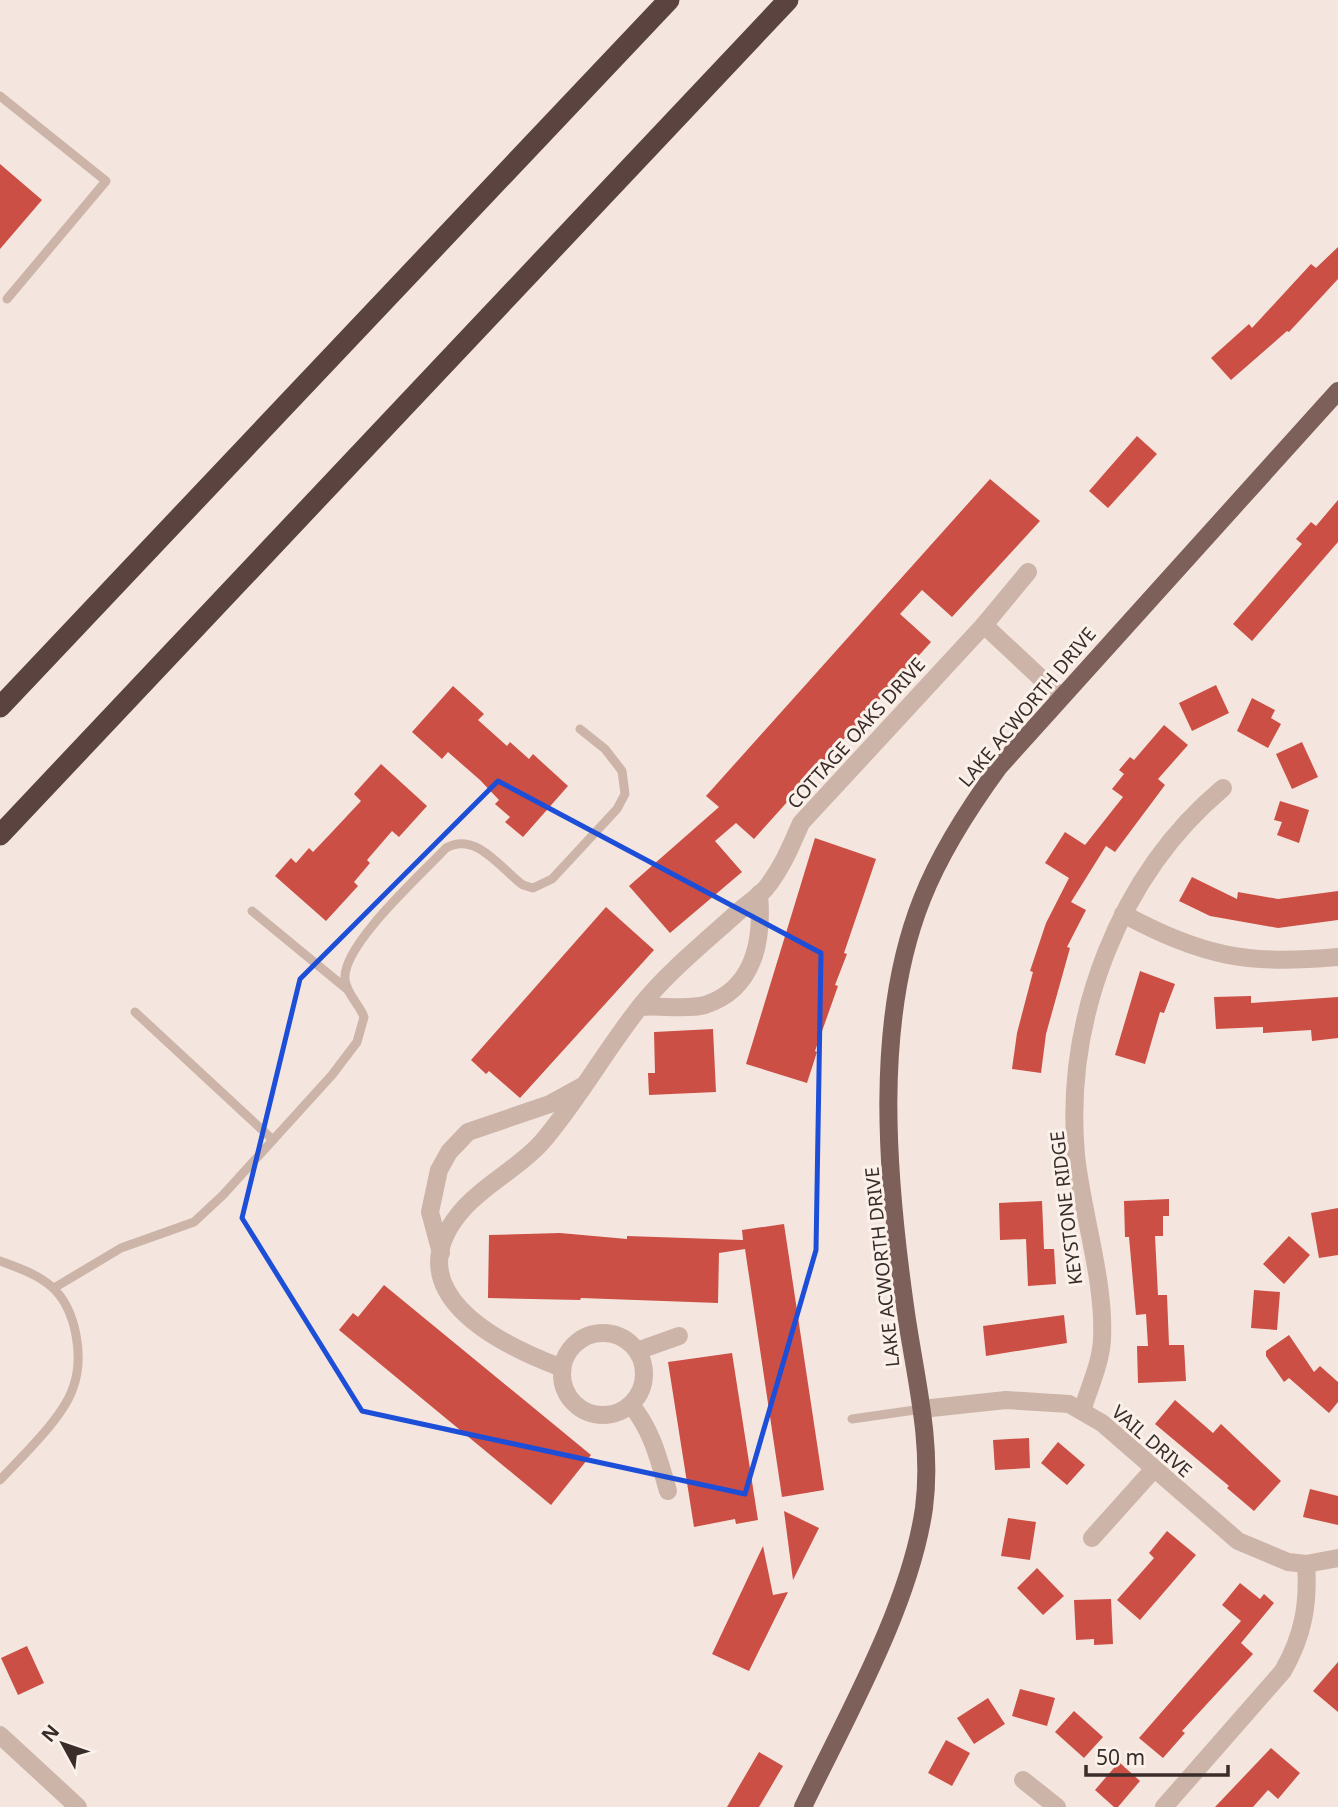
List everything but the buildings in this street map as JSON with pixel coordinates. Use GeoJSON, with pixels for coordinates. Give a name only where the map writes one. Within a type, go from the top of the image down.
{"type":"FeatureCollection","features":[{"type":"Feature","properties":{"kind":"highway"},"geometry":{"type":"LineString","coordinates":[[0,706],[669,0]]}},
{"type":"Feature","properties":{"kind":"highway"},"geometry":{"type":"LineString","coordinates":[[0,835],[788,0]]}},
{"type":"Feature","properties":{"kind":"main road","name":"LAKE ACWORTH DRIVE"},"geometry":{"type":"LineString","coordinates":[[803,1807],[876,1652],[912,1559],[925,1486],[926,1445],[895,1236],[890,1155],[890,1069],[899,982],[921,901],[953,835],[999,767],[1060,696],[1338,391]]}},
{"type":"Feature","properties":{"kind":"street","name":"COTTAGE OAKS DRIVE"},"geometry":{"type":"LineString","coordinates":[[441,1253],[447,1229],[465,1207],[489,1183],[539,1145],[640,1007],[677,967],[759,894],[779,869],[801,823],[984,625],[1028,572]]}},
{"type":"Feature","properties":{"kind":"street"},"geometry":{"type":"LineString","coordinates":[[984,625],[1060,696]]}},
{"type":"Feature","properties":{"kind":"street","name":"KEYSTONE RIDGE"},"geometry":{"type":"LineString","coordinates":[[1082,1411],[1102,1340],[1076,1154],[1079,1068],[1087,1017],[1099,972],[1123,914],[1165,845],[1192,814],[1223,788]]}},
{"type":"Feature","properties":{"kind":"street"},"geometry":{"type":"LineString","coordinates":[[640,1007],[704,1005],[728,992],[743,978],[757,950],[762,924],[759,894]]}},
{"type":"Feature","properties":{"kind":"street"},"geometry":{"type":"LineString","coordinates":[[1123,914],[1171,939],[1223,955],[1259,961],[1338,957]]}},
{"type":"Feature","properties":{"kind":"street","name":"COTTAGE OAKS DRIVE"},"geometry":{"type":"LineString","coordinates":[[562,1367],[494,1337],[454,1304],[443,1281],[441,1253],[430,1212],[436,1181],[449,1152],[468,1132],[550,1104],[586,1084]]}},
{"type":"Feature","properties":{"kind":"street"},"geometry":{"type":"LineString","coordinates":[[600,1332],[625,1338],[637,1351],[644,1366],[644,1383],[631,1405],[608,1415],[593,1414],[568,1396],[562,1379],[562,1367],[573,1345],[581,1338],[600,1332]]}},
{"type":"Feature","properties":{"kind":"street"},"geometry":{"type":"LineString","coordinates":[[637,1351],[679,1336]]}},
{"type":"Feature","properties":{"kind":"street","name":"VAIL DRIVE"},"geometry":{"type":"LineString","coordinates":[[922,1409],[1006,1400],[1056,1401],[1082,1411],[1102,1423],[1238,1541],[1288,1562],[1306,1563],[1338,1558]]}},
{"type":"Feature","properties":{"kind":"street"},"geometry":{"type":"LineString","coordinates":[[631,1405],[643,1419],[655,1446],[668,1491]]}},
{"type":"Feature","properties":{"kind":"street"},"geometry":{"type":"LineString","coordinates":[[1092,1538],[1153,1470]]}},
{"type":"Feature","properties":{"kind":"street"},"geometry":{"type":"LineString","coordinates":[[1164,1807],[1290,1660],[1304,1621],[1308,1593],[1306,1563]]}},
{"type":"Feature","properties":{"kind":"street"},"geometry":{"type":"LineString","coordinates":[[0,1735],[78,1807]]}},
{"type":"Feature","properties":{"kind":"street"},"geometry":{"type":"LineString","coordinates":[[1023,1780],[1057,1807]]}},
{"type":"Feature","properties":{"kind":"lane"},"geometry":{"type":"LineString","coordinates":[[0,96],[106,181],[7,299]]}},
{"type":"Feature","properties":{"kind":"lane"},"geometry":{"type":"LineString","coordinates":[[348,990],[346,964],[357,945],[446,848],[458,841],[471,843],[523,885],[533,887],[552,879],[617,809],[625,794],[622,771],[605,749],[580,729]]}},
{"type":"Feature","properties":{"kind":"lane"},"geometry":{"type":"LineString","coordinates":[[54,1288],[121,1248],[194,1222],[223,1195],[332,1075],[357,1042],[364,1017],[348,990],[253,911]]}},
{"type":"Feature","properties":{"kind":"lane"},"geometry":{"type":"LineString","coordinates":[[135,1012],[273,1139]]}},
{"type":"Feature","properties":{"kind":"lane"},"geometry":{"type":"LineString","coordinates":[[0,1261],[29,1271],[54,1288],[66,1306],[75,1332],[79,1364],[73,1390],[27,1451],[0,1480]]}},
{"type":"Feature","properties":{"kind":"lane"},"geometry":{"type":"LineString","coordinates":[[852,1419],[922,1409]]}},
{"type":"Feature","properties":{"kind":"highlighted area"},"geometry":{"type":"Polygon","coordinates":[[[498,781],[821,953],[816,1250],[745,1494],[362,1411],[242,1218],[300,979],[498,781]]]}}]}
